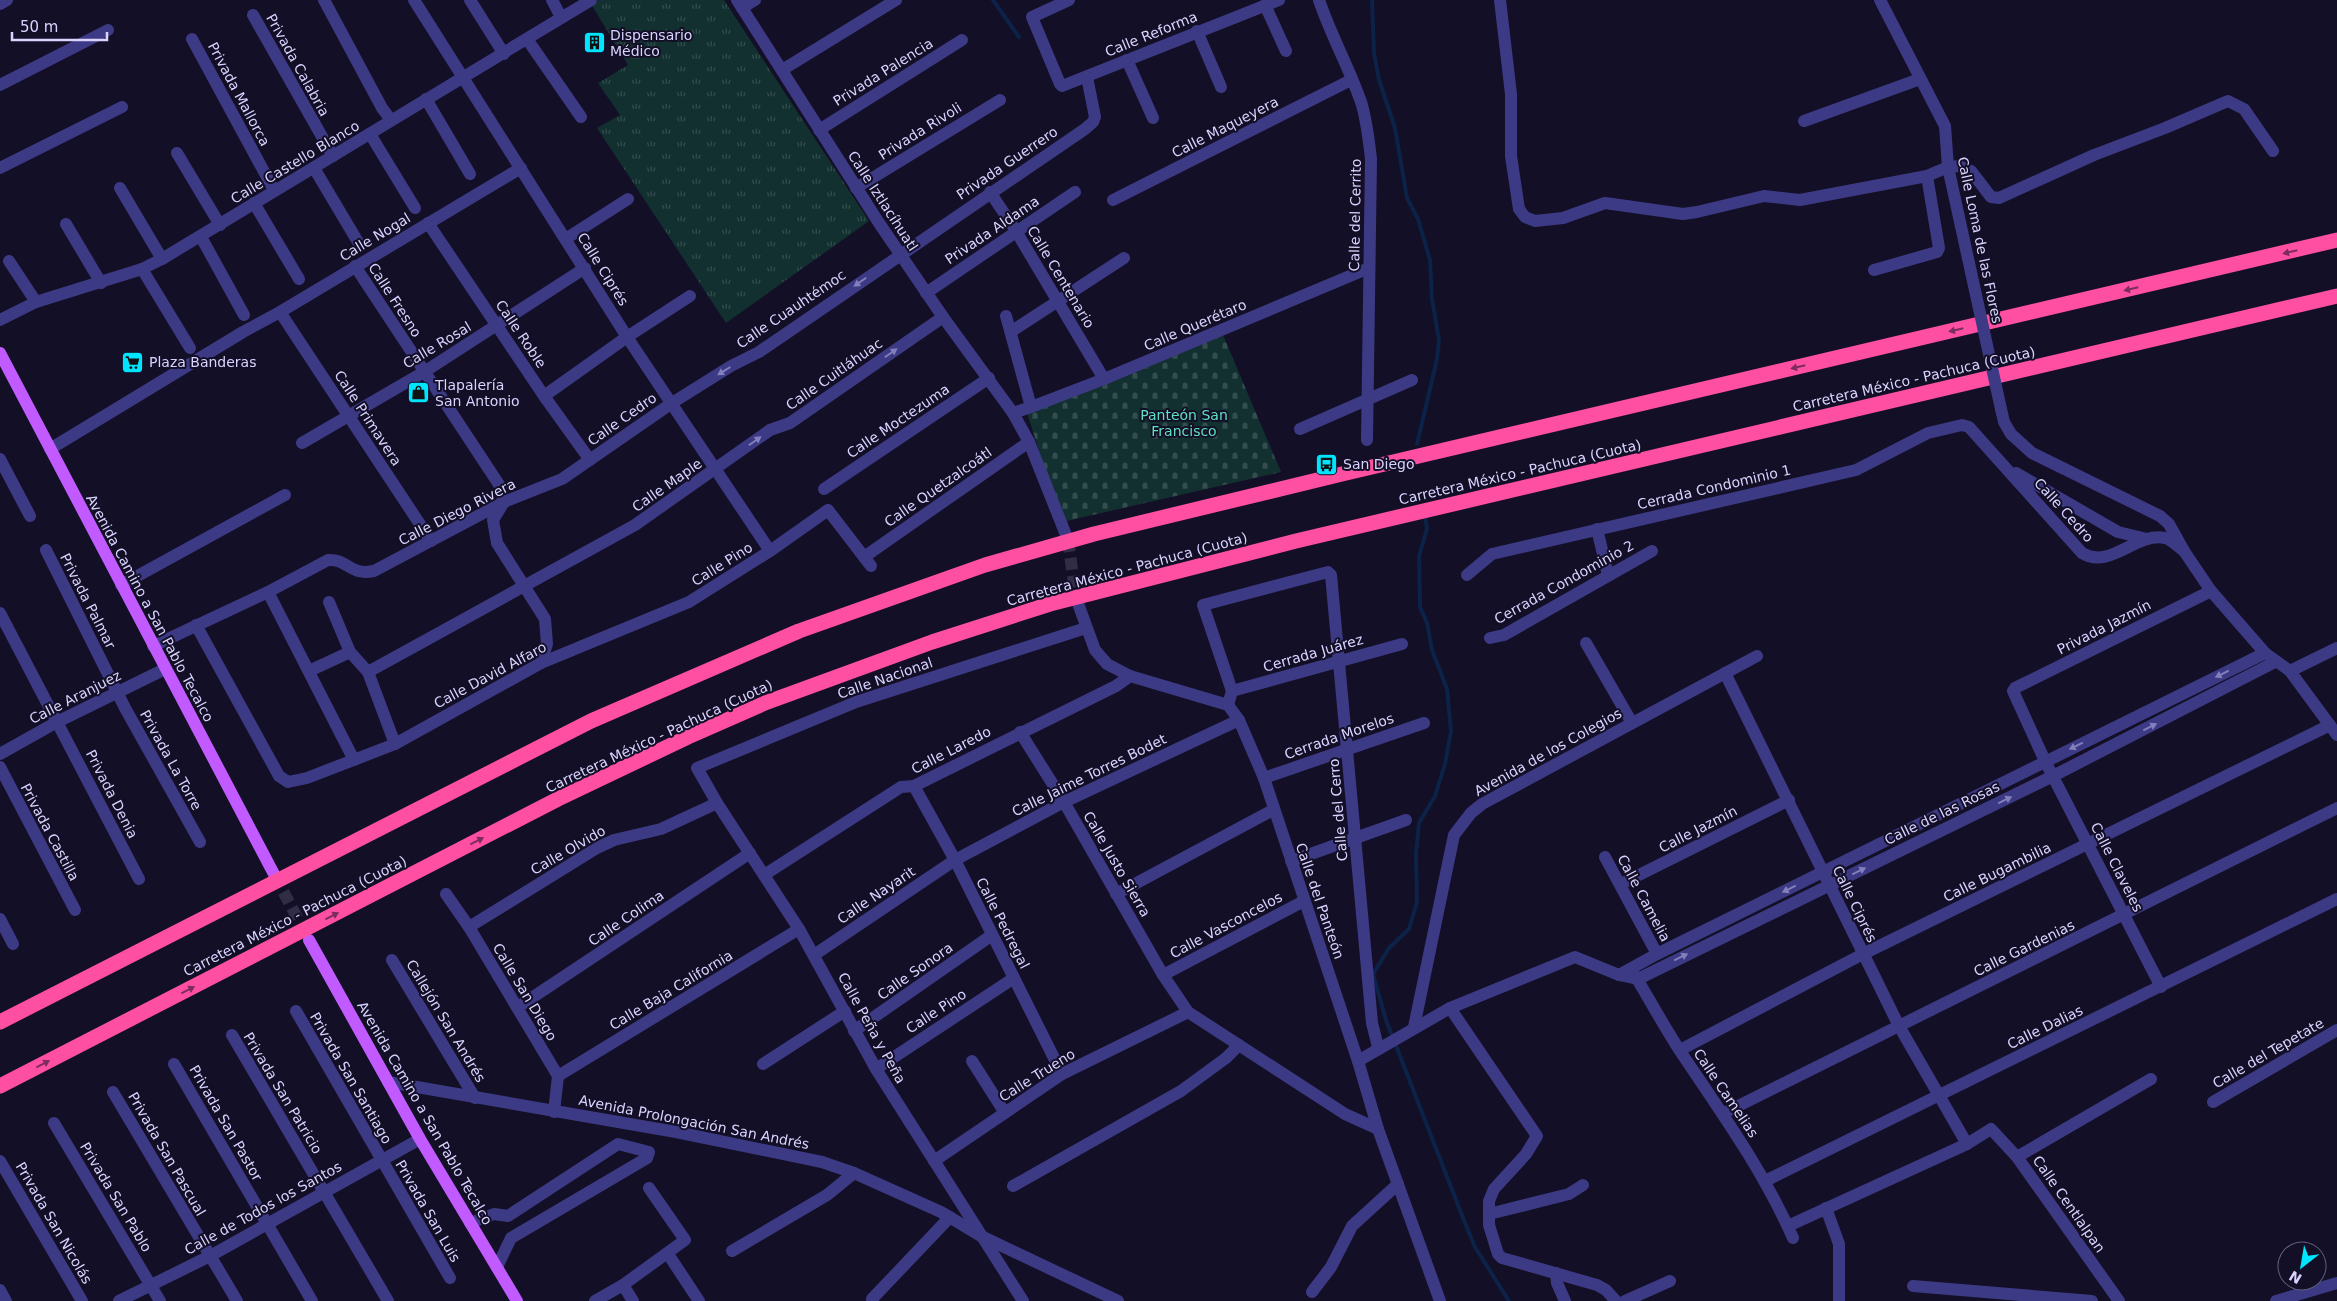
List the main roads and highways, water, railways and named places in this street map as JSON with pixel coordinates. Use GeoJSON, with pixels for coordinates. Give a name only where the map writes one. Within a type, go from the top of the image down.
{"type":"FeatureCollection","features":[{"type":"Feature","properties":{"kind":"highway"},"geometry":{"type":"LineString","coordinates":[[0,1022],[592,720],[693,674],[799,631],[985,565],[1094,534],[1342,474],[2337,240]]}},
{"type":"Feature","properties":{"kind":"highway","name":"Carretera México - Pachuca (Cuota)"},"geometry":{"type":"LineString","coordinates":[[0,1086],[601,778],[765,703],[932,642],[1050,604],[1296,541],[2337,296]]}},
{"type":"Feature","properties":{"kind":"main road","name":"Avenida Camino a San Pablo Tecalco"},"geometry":{"type":"LineString","coordinates":[[0,352],[152,646],[275,876]]}},
{"type":"Feature","properties":{"kind":"main road","name":"Avenida Camino a San Pablo Tecalco"},"geometry":{"type":"LineString","coordinates":[[309,940],[420,1139],[517,1301]]}},
{"type":"Feature","properties":{"kind":"waterway"},"geometry":{"type":"LineString","coordinates":[[993,0],[1019,37]]}},
{"type":"Feature","properties":{"kind":"waterway"},"geometry":{"type":"LineString","coordinates":[[1372,0],[1374,53],[1379,80],[1395,128],[1407,198],[1418,219],[1430,260],[1432,299],[1439,340],[1437,359],[1417,444]]}},
{"type":"Feature","properties":{"kind":"waterway"},"geometry":{"type":"LineString","coordinates":[[1425,516],[1427,529],[1419,556],[1420,607],[1427,623],[1432,650],[1447,689],[1451,731],[1445,764],[1435,796],[1419,823],[1416,854],[1417,902],[1409,929],[1389,948],[1373,974],[1386,1020],[1465,1223],[1475,1247],[1509,1301]]}},
{"type":"Feature","properties":{"kind":"tunnel"},"geometry":{"type":"LineString","coordinates":[[1068,540],[1076,598]]}},
{"type":"Feature","properties":{"kind":"tunnel"},"geometry":{"type":"LineString","coordinates":[[275,876],[308,938]]}},
{"type":"Feature","properties":{"kind":"place","name":"Dispensario Médico"},"geometry":{"type":"Point","coordinates":[594,43]}},
{"type":"Feature","properties":{"kind":"place","name":"Plaza Banderas"},"geometry":{"type":"Point","coordinates":[133,362]}},
{"type":"Feature","properties":{"kind":"place","name":"Tlapalería San Antonio"},"geometry":{"type":"Point","coordinates":[419,393]}},
{"type":"Feature","properties":{"kind":"place","name":"San Diego"},"geometry":{"type":"Point","coordinates":[1327,464]}},
{"type":"Feature","properties":{"kind":"park label","name":"Panteón San Francisco"},"geometry":{"type":"Point","coordinates":[1184,424]}}]}
